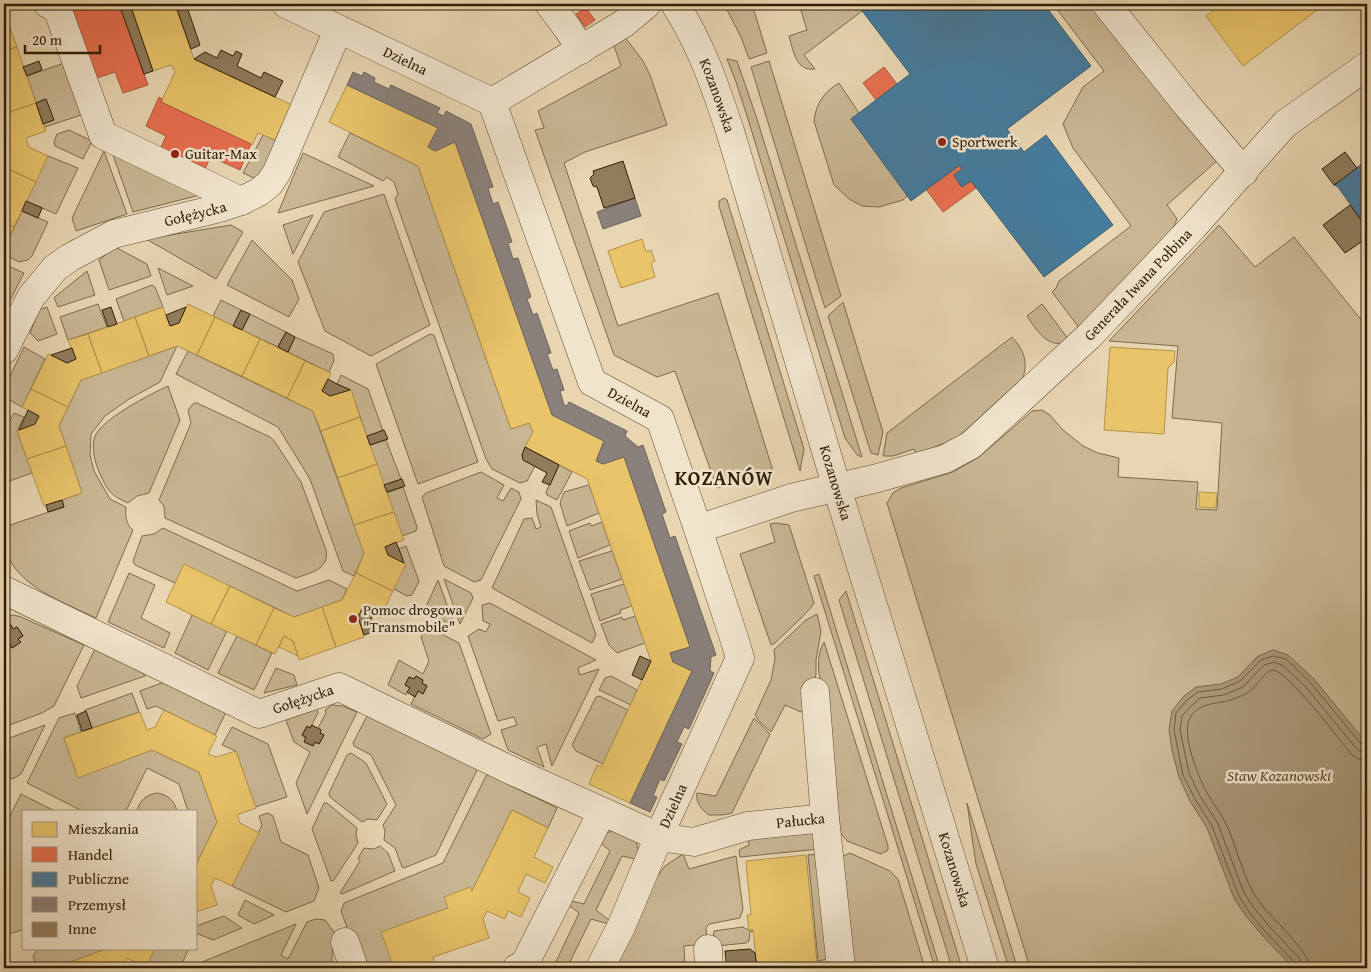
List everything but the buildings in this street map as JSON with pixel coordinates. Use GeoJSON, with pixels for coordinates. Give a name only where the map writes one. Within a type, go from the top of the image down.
{"type":"FeatureCollection","features":[{"type":"Feature","properties":{"kind":"street"},"geometry":{"type":"LineString","coordinates":[[48,4],[57,8],[102,134],[241,201]]}},
{"type":"Feature","properties":{"kind":"street","name":"Dzielna"},"geometry":{"type":"LineString","coordinates":[[286,4],[492,102],[592,382],[660,419],[698,529],[740,658],[659,837],[621,927],[600,968]]}},
{"type":"Feature","properties":{"kind":"street"},"geometry":{"type":"LineString","coordinates":[[492,102],[623,24],[647,4]]}},
{"type":"Feature","properties":{"kind":"street","name":"Kozanowska"},"geometry":{"type":"LineString","coordinates":[[675,4],[691,28],[717,91],[985,968]]}},
{"type":"Feature","properties":{"kind":"street"},"geometry":{"type":"LineString","coordinates":[[1106,4],[1186,104],[1244,172]]}},
{"type":"Feature","properties":{"kind":"street"},"geometry":{"type":"LineString","coordinates":[[550,5],[581,50]]}},
{"type":"Feature","properties":{"kind":"street","name":"Gołężycka"},"geometry":{"type":"LineString","coordinates":[[4,350],[31,297],[55,268],[69,258],[114,234],[220,208],[260,192],[269,184],[277,172],[338,30]]}},
{"type":"Feature","properties":{"kind":"street","name":"Generała Iwana Połbina"},"geometry":{"type":"LineString","coordinates":[[698,529],[786,500],[945,459],[971,445],[1089,336],[1244,172],[1285,124],[1367,66]]}},
{"type":"Feature","properties":{"kind":"street","name":"Gołężycka"},"geometry":{"type":"LineString","coordinates":[[4,590],[258,714],[339,688],[508,769],[659,837]]}},
{"type":"Feature","properties":{"kind":"street"},"geometry":{"type":"LineString","coordinates":[[815,692],[825,818]]}},
{"type":"Feature","properties":{"kind":"street"},"geometry":{"type":"LineString","coordinates":[[516,968],[524,966],[602,812]]}},
{"type":"Feature","properties":{"kind":"street","name":"Pałucka"},"geometry":{"type":"LineString","coordinates":[[659,837],[694,842],[748,826],[825,818],[841,968]]}},
{"type":"Feature","properties":{"kind":"street"},"geometry":{"type":"LineString","coordinates":[[345,942],[354,968]]}},
{"type":"Feature","properties":{"kind":"shaded area"},"geometry":{"type":"Polygon","coordinates":[[[724,4],[752,4],[767,53],[749,59],[741,37],[724,4]]]}},
{"type":"Feature","properties":{"kind":"shaded area"},"geometry":{"type":"Polygon","coordinates":[[[799,4],[857,4],[862,11],[804,55],[815,69],[809,69],[799,64],[789,36],[807,30],[799,4]]]}},
{"type":"Feature","properties":{"kind":"shaded area"},"geometry":{"type":"Polygon","coordinates":[[[1053,4],[1091,4],[1219,159],[1167,205],[1177,219],[1169,237],[1080,329],[1052,292],[1059,281],[1131,226],[1073,148],[1063,124],[1083,87],[1104,71],[1053,4]]]}},
{"type":"Feature","properties":{"kind":"shaded area"},"geometry":{"type":"Polygon","coordinates":[[[624,36],[643,61],[650,75],[667,125],[585,152],[564,163],[618,326],[718,293],[773,471],[717,488],[675,371],[657,377],[614,355],[535,130],[544,128],[538,111],[621,66],[613,43],[624,36]]]}},
{"type":"Feature","properties":{"kind":"shaded area"},"geometry":{"type":"Polygon","coordinates":[[[727,59],[737,61],[756,116],[862,457],[857,455],[845,438],[748,119],[727,59]]]}},
{"type":"Feature","properties":{"kind":"shaded area"},"geometry":{"type":"Polygon","coordinates":[[[769,61],[841,296],[825,308],[751,67],[769,61]]]}},
{"type":"Feature","properties":{"kind":"shaded area"},"geometry":{"type":"Polygon","coordinates":[[[67,62],[84,114],[45,127],[43,124],[46,99],[36,103],[27,76],[67,62]]]}},
{"type":"Feature","properties":{"kind":"shaded area"},"geometry":{"type":"Polygon","coordinates":[[[839,83],[859,113],[851,119],[908,195],[903,200],[879,207],[862,206],[849,199],[834,185],[814,121],[822,99],[829,90],[839,83]]]}},
{"type":"Feature","properties":{"kind":"shaded area"},"geometry":{"type":"Polygon","coordinates":[[[292,105],[277,156],[256,179],[243,173],[263,135],[275,140],[292,105]]]}},
{"type":"Feature","properties":{"kind":"shaded area"},"geometry":{"type":"Polygon","coordinates":[[[69,130],[92,141],[83,159],[55,146],[54,142],[57,134],[69,130]]]}},
{"type":"Feature","properties":{"kind":"shaded area"},"geometry":{"type":"Polygon","coordinates":[[[350,133],[418,166],[511,429],[529,423],[533,432],[522,455],[524,460],[535,466],[527,481],[520,483],[492,469],[486,459],[395,199],[398,194],[394,182],[387,177],[383,181],[338,157],[350,133]]]}},
{"type":"Feature","properties":{"kind":"shaded area"},"geometry":{"type":"Polygon","coordinates":[[[104,151],[127,214],[76,231],[72,218],[104,151]]]}},
{"type":"Feature","properties":{"kind":"shaded area"},"geometry":{"type":"Polygon","coordinates":[[[112,152],[200,195],[133,212],[112,152]]]}},
{"type":"Feature","properties":{"kind":"shaded area"},"geometry":{"type":"Polygon","coordinates":[[[303,153],[374,186],[278,213],[303,153]]]}},
{"type":"Feature","properties":{"kind":"shaded area"},"geometry":{"type":"Polygon","coordinates":[[[48,156],[78,168],[56,214],[26,201],[48,156]]]}},
{"type":"Feature","properties":{"kind":"shaded area"},"geometry":{"type":"Polygon","coordinates":[[[384,194],[430,325],[371,356],[325,331],[298,262],[324,212],[384,194]]]}},
{"type":"Feature","properties":{"kind":"shaded area"},"geometry":{"type":"Polygon","coordinates":[[[724,198],[727,200],[804,449],[800,471],[719,206],[719,201],[724,198]]]}},
{"type":"Feature","properties":{"kind":"shaded area"},"geometry":{"type":"Polygon","coordinates":[[[22,211],[48,222],[32,256],[28,260],[19,262],[4,254],[4,249],[22,211]]]}},
{"type":"Feature","properties":{"kind":"shaded area"},"geometry":{"type":"Polygon","coordinates":[[[313,215],[293,254],[283,225],[313,215]]]}},
{"type":"Feature","properties":{"kind":"shaded area"},"geometry":{"type":"Polygon","coordinates":[[[231,225],[243,232],[216,279],[146,239],[231,225]]]}},
{"type":"Feature","properties":{"kind":"shaded area"},"geometry":{"type":"Polygon","coordinates":[[[1219,225],[1255,267],[1294,237],[1367,327],[1367,968],[1030,968],[887,503],[893,493],[901,488],[953,472],[979,457],[1032,411],[1042,410],[1050,415],[1062,429],[1083,446],[1098,453],[1119,458],[1118,477],[1198,482],[1196,509],[1217,510],[1222,423],[1172,418],[1178,346],[1109,341],[1219,225]]]}},
{"type":"Feature","properties":{"kind":"shaded area"},"geometry":{"type":"Polygon","coordinates":[[[252,240],[292,280],[299,299],[289,317],[227,285],[252,240]]]}},
{"type":"Feature","properties":{"kind":"shaded area"},"geometry":{"type":"Polygon","coordinates":[[[115,247],[147,264],[151,276],[109,290],[99,260],[115,247]]]}},
{"type":"Feature","properties":{"kind":"shaded area"},"geometry":{"type":"Polygon","coordinates":[[[4,264],[24,273],[7,306],[4,298],[4,264]]]}},
{"type":"Feature","properties":{"kind":"shaded area"},"geometry":{"type":"Polygon","coordinates":[[[158,268],[193,286],[167,295],[158,268]]]}},
{"type":"Feature","properties":{"kind":"shaded area"},"geometry":{"type":"Polygon","coordinates":[[[87,271],[95,295],[58,307],[54,298],[87,271]]]}},
{"type":"Feature","properties":{"kind":"shaded area"},"geometry":{"type":"Polygon","coordinates":[[[152,285],[155,287],[163,307],[124,321],[116,299],[152,285]]]}},
{"type":"Feature","properties":{"kind":"shaded area"},"geometry":{"type":"Polygon","coordinates":[[[221,300],[241,310],[233,326],[213,316],[221,300]]]}},
{"type":"Feature","properties":{"kind":"shaded area"},"geometry":{"type":"Polygon","coordinates":[[[843,302],[883,432],[878,455],[871,453],[828,316],[843,302]]]}},
{"type":"Feature","properties":{"kind":"shaded area"},"geometry":{"type":"Polygon","coordinates":[[[98,304],[107,327],[68,340],[60,317],[98,304]]]}},
{"type":"Feature","properties":{"kind":"shaded area"},"geometry":{"type":"Polygon","coordinates":[[[1042,304],[1069,340],[1056,343],[1044,338],[1039,333],[1027,316],[1042,304]]]}},
{"type":"Feature","properties":{"kind":"shaded area"},"geometry":{"type":"Polygon","coordinates":[[[47,307],[57,334],[38,341],[30,333],[39,310],[47,307]]]}},
{"type":"Feature","properties":{"kind":"shaded area"},"geometry":{"type":"Polygon","coordinates":[[[250,314],[286,332],[278,347],[242,330],[250,314]]]}},
{"type":"Feature","properties":{"kind":"shaded area"},"geometry":{"type":"Polygon","coordinates":[[[430,334],[434,335],[478,462],[418,484],[376,364],[430,334]]]}},
{"type":"Feature","properties":{"kind":"shaded area"},"geometry":{"type":"Polygon","coordinates":[[[295,337],[333,354],[334,361],[329,372],[288,352],[295,337]]]}},
{"type":"Feature","properties":{"kind":"shaded area"},"geometry":{"type":"Polygon","coordinates":[[[1012,337],[1024,356],[1023,378],[956,439],[916,454],[914,449],[893,456],[883,456],[887,433],[1012,337]]]}},
{"type":"Feature","properties":{"kind":"shaded area"},"geometry":{"type":"Polygon","coordinates":[[[177,346],[160,382],[129,399],[105,416],[91,434],[90,455],[94,471],[110,499],[126,507],[126,520],[133,530],[96,618],[43,592],[20,574],[5,550],[3,541],[4,527],[64,507],[62,500],[82,493],[59,426],[81,380],[177,346]]]}},
{"type":"Feature","properties":{"kind":"shaded area"},"geometry":{"type":"Polygon","coordinates":[[[24,347],[45,359],[22,407],[4,397],[4,389],[24,347]]]}},
{"type":"Feature","properties":{"kind":"shaded area"},"geometry":{"type":"Polygon","coordinates":[[[188,351],[313,411],[364,553],[354,576],[343,571],[310,479],[278,427],[176,374],[188,351]]]}},
{"type":"Feature","properties":{"kind":"shaded area"},"geometry":{"type":"Polygon","coordinates":[[[341,375],[368,389],[383,431],[367,436],[351,390],[337,384],[341,375]]]}},
{"type":"Feature","properties":{"kind":"shaded area"},"geometry":{"type":"Polygon","coordinates":[[[168,386],[180,420],[149,493],[137,496],[128,503],[113,495],[103,480],[94,455],[93,445],[95,436],[99,429],[117,415],[140,400],[168,386]]]}},
{"type":"Feature","properties":{"kind":"shaded area"},"geometry":{"type":"Polygon","coordinates":[[[194,403],[270,437],[275,442],[301,482],[326,550],[325,562],[322,566],[296,578],[165,518],[164,506],[159,500],[191,423],[188,410],[194,403]]]}},
{"type":"Feature","properties":{"kind":"shaded area"},"geometry":{"type":"Polygon","coordinates":[[[14,413],[24,417],[17,431],[32,473],[4,483],[4,428],[14,413]]]}},
{"type":"Feature","properties":{"kind":"shaded area"},"geometry":{"type":"Polygon","coordinates":[[[386,440],[401,479],[384,485],[370,445],[386,440]]]}},
{"type":"Feature","properties":{"kind":"shaded area"},"geometry":{"type":"Polygon","coordinates":[[[559,465],[572,472],[557,500],[547,495],[546,492],[559,465]]]}},
{"type":"Feature","properties":{"kind":"shaded area"},"geometry":{"type":"Polygon","coordinates":[[[481,472],[504,485],[497,498],[503,501],[511,488],[519,492],[521,499],[481,580],[474,582],[444,566],[422,497],[426,493],[481,472]]]}},
{"type":"Feature","properties":{"kind":"shaded area"},"geometry":{"type":"Polygon","coordinates":[[[589,485],[599,513],[567,526],[560,503],[564,492],[589,485]]]}},
{"type":"Feature","properties":{"kind":"shaded area"},"geometry":{"type":"Polygon","coordinates":[[[403,487],[417,527],[416,531],[402,536],[387,493],[403,487]]]}},
{"type":"Feature","properties":{"kind":"shaded area"},"geometry":{"type":"Polygon","coordinates":[[[536,500],[551,507],[596,635],[592,643],[492,588],[524,519],[532,518],[536,529],[541,527],[537,514],[536,500]]]}},
{"type":"Feature","properties":{"kind":"shaded area"},"geometry":{"type":"Polygon","coordinates":[[[602,522],[610,545],[578,558],[569,531],[590,523],[591,526],[602,522]]]}},
{"type":"Feature","properties":{"kind":"shaded area"},"geometry":{"type":"Polygon","coordinates":[[[770,524],[789,525],[814,603],[796,623],[771,645],[740,554],[775,542],[770,524]]]}},
{"type":"Feature","properties":{"kind":"shaded area"},"geometry":{"type":"Polygon","coordinates":[[[163,528],[297,591],[329,580],[347,589],[342,600],[294,617],[230,586],[175,583],[135,565],[133,561],[142,536],[154,534],[163,528]]]}},
{"type":"Feature","properties":{"kind":"shaded area"},"geometry":{"type":"Polygon","coordinates":[[[406,546],[419,581],[412,595],[407,596],[394,589],[404,563],[399,549],[406,546]]]}},
{"type":"Feature","properties":{"kind":"shaded area"},"geometry":{"type":"Polygon","coordinates":[[[612,551],[622,579],[590,590],[579,561],[612,551]]]}},
{"type":"Feature","properties":{"kind":"shaded area"},"geometry":{"type":"Polygon","coordinates":[[[129,573],[155,585],[141,618],[170,633],[164,648],[108,622],[129,573]]]}},
{"type":"Feature","properties":{"kind":"shaded area"},"geometry":{"type":"Polygon","coordinates":[[[819,574],[940,968],[935,968],[814,576],[819,574]]]}},
{"type":"Feature","properties":{"kind":"shaded area"},"geometry":{"type":"Polygon","coordinates":[[[444,579],[471,593],[473,598],[460,624],[444,579]]]}},
{"type":"Feature","properties":{"kind":"shaded area"},"geometry":{"type":"Polygon","coordinates":[[[438,580],[455,627],[428,612],[426,607],[438,580]]]}},
{"type":"Feature","properties":{"kind":"shaded area"},"geometry":{"type":"Polygon","coordinates":[[[624,584],[632,606],[620,610],[621,613],[600,621],[591,594],[624,584]]]}},
{"type":"Feature","properties":{"kind":"shaded area"},"geometry":{"type":"Polygon","coordinates":[[[846,591],[962,968],[952,968],[839,600],[846,591]]]}},
{"type":"Feature","properties":{"kind":"shaded area"},"geometry":{"type":"Polygon","coordinates":[[[490,603],[596,660],[578,668],[580,675],[599,669],[552,766],[546,744],[537,747],[544,767],[508,750],[501,730],[517,725],[514,717],[498,721],[468,636],[479,629],[486,632],[490,624],[483,621],[482,605],[490,603]]]}},
{"type":"Feature","properties":{"kind":"shaded area"},"geometry":{"type":"Polygon","coordinates":[[[817,614],[821,631],[816,660],[816,675],[804,710],[801,712],[785,705],[771,732],[755,715],[771,680],[775,659],[774,650],[806,620],[817,614]]]}},
{"type":"Feature","properties":{"kind":"shaded area"},"geometry":{"type":"Polygon","coordinates":[[[14,615],[84,645],[54,706],[42,713],[4,727],[4,643],[6,647],[10,644],[12,648],[21,642],[18,639],[23,636],[18,628],[13,629],[5,616],[14,615]]]}},
{"type":"Feature","properties":{"kind":"shaded area"},"geometry":{"type":"Polygon","coordinates":[[[192,615],[227,631],[208,670],[175,653],[192,615]]]}},
{"type":"Feature","properties":{"kind":"shaded area"},"geometry":{"type":"Polygon","coordinates":[[[635,616],[645,643],[617,653],[609,645],[601,624],[622,617],[623,620],[635,616]]]}},
{"type":"Feature","properties":{"kind":"shaded area"},"geometry":{"type":"Polygon","coordinates":[[[426,626],[459,643],[491,734],[483,739],[411,704],[418,691],[423,694],[427,686],[422,683],[423,680],[416,676],[414,679],[409,677],[405,685],[410,688],[406,695],[388,685],[399,660],[423,674],[429,661],[421,637],[426,626]]]}},
{"type":"Feature","properties":{"kind":"shaded area"},"geometry":{"type":"Polygon","coordinates":[[[237,636],[272,653],[254,690],[218,673],[237,636]]]}},
{"type":"Feature","properties":{"kind":"shaded area"},"geometry":{"type":"Polygon","coordinates":[[[824,642],[888,846],[888,850],[881,854],[847,841],[840,832],[819,669],[819,657],[824,642]]]}},
{"type":"Feature","properties":{"kind":"shaded area"},"geometry":{"type":"Polygon","coordinates":[[[95,649],[142,672],[145,676],[81,698],[77,686],[95,649]]]}},
{"type":"Feature","properties":{"kind":"shaded area"},"geometry":{"type":"Polygon","coordinates":[[[276,668],[294,675],[297,685],[264,693],[276,668]]]}},
{"type":"Feature","properties":{"kind":"shaded area"},"geometry":{"type":"Polygon","coordinates":[[[611,676],[637,690],[631,705],[599,690],[605,678],[611,676]]]}},
{"type":"Feature","properties":{"kind":"shaded area"},"geometry":{"type":"Polygon","coordinates":[[[164,682],[227,710],[215,735],[156,706],[147,709],[140,691],[164,682]]]}},
{"type":"Feature","properties":{"kind":"shaded area"},"geometry":{"type":"Polygon","coordinates":[[[132,693],[139,712],[92,728],[85,710],[132,693]]]}},
{"type":"Feature","properties":{"kind":"shaded area"},"geometry":{"type":"Polygon","coordinates":[[[599,696],[628,710],[603,764],[576,751],[572,745],[596,697],[599,696]]]}},
{"type":"Feature","properties":{"kind":"shaded area"},"geometry":{"type":"Polygon","coordinates":[[[332,705],[343,706],[357,712],[307,814],[296,783],[310,752],[294,742],[286,720],[317,709],[318,713],[310,728],[307,727],[302,735],[313,746],[315,742],[319,744],[324,735],[320,733],[321,730],[318,728],[326,713],[325,710],[332,705]]]}},
{"type":"Feature","properties":{"kind":"shaded area"},"geometry":{"type":"Polygon","coordinates":[[[75,713],[81,732],[64,738],[78,777],[152,750],[199,772],[217,822],[198,861],[198,810],[188,810],[179,784],[147,768],[126,810],[80,810],[27,783],[59,718],[75,713]]]}},
{"type":"Feature","properties":{"kind":"shaded area"},"geometry":{"type":"Polygon","coordinates":[[[367,716],[475,767],[477,770],[436,855],[404,868],[395,848],[384,840],[385,831],[383,825],[396,805],[371,755],[354,746],[353,743],[367,716]]]}},
{"type":"Feature","properties":{"kind":"shaded area"},"geometry":{"type":"Polygon","coordinates":[[[754,718],[770,734],[732,813],[709,815],[700,806],[697,800],[697,793],[716,796],[754,718]]]}},
{"type":"Feature","properties":{"kind":"shaded area"},"geometry":{"type":"Polygon","coordinates":[[[45,725],[21,774],[13,779],[4,776],[4,740],[45,725]]]}},
{"type":"Feature","properties":{"kind":"shaded area"},"geometry":{"type":"Polygon","coordinates":[[[232,727],[268,744],[287,797],[255,807],[236,751],[222,745],[232,727]]]}},
{"type":"Feature","properties":{"kind":"shaded area"},"geometry":{"type":"Polygon","coordinates":[[[351,753],[366,763],[387,804],[377,820],[368,819],[362,822],[330,797],[329,793],[347,755],[351,753]]]}},
{"type":"Feature","properties":{"kind":"shaded area"},"geometry":{"type":"Polygon","coordinates":[[[487,774],[557,808],[548,828],[512,810],[472,891],[469,888],[448,908],[382,932],[394,968],[362,968],[341,911],[344,903],[443,863],[487,774]]]}},
{"type":"Feature","properties":{"kind":"shaded area"},"geometry":{"type":"Polygon","coordinates":[[[157,793],[164,795],[170,799],[177,810],[137,810],[144,799],[157,793]]]}},
{"type":"Feature","properties":{"kind":"shaded area"},"geometry":{"type":"Polygon","coordinates":[[[21,794],[53,810],[22,810],[22,930],[4,936],[4,828],[21,794]]]}},
{"type":"Feature","properties":{"kind":"shaded area"},"geometry":{"type":"Polygon","coordinates":[[[324,803],[327,803],[357,828],[358,843],[334,880],[331,881],[312,829],[324,803]]]}},
{"type":"Feature","properties":{"kind":"shaded area"},"geometry":{"type":"Polygon","coordinates":[[[967,803],[1017,968],[1009,968],[976,864],[967,803]]]}},
{"type":"Feature","properties":{"kind":"shaded area"},"geometry":{"type":"Polygon","coordinates":[[[268,813],[273,816],[281,842],[308,855],[319,888],[314,901],[286,912],[232,886],[262,825],[259,816],[268,813]]]}},
{"type":"Feature","properties":{"kind":"shaded area"},"geometry":{"type":"Polygon","coordinates":[[[617,830],[636,841],[639,860],[622,856],[596,910],[610,921],[609,924],[591,919],[567,968],[553,968],[579,913],[566,903],[567,900],[584,904],[610,851],[596,839],[602,834],[617,830]]]}},
{"type":"Feature","properties":{"kind":"shaded area"},"geometry":{"type":"Polygon","coordinates":[[[813,830],[819,849],[740,857],[739,850],[749,845],[748,833],[813,830]]]}},
{"type":"Feature","properties":{"kind":"shaded area"},"geometry":{"type":"Polygon","coordinates":[[[380,846],[388,853],[395,871],[342,894],[340,893],[360,861],[358,858],[364,848],[374,849],[380,846]]]}},
{"type":"Feature","properties":{"kind":"shaded area"},"geometry":{"type":"Polygon","coordinates":[[[850,853],[890,871],[898,879],[925,968],[849,968],[841,857],[850,853]]]}},
{"type":"Feature","properties":{"kind":"shaded area"},"geometry":{"type":"Polygon","coordinates":[[[683,854],[689,869],[736,856],[743,909],[740,918],[709,924],[706,928],[707,944],[684,946],[685,968],[615,968],[656,878],[665,866],[683,854]]]}},
{"type":"Feature","properties":{"kind":"shaded area"},"geometry":{"type":"Polygon","coordinates":[[[819,854],[828,959],[818,961],[808,855],[819,854]]]}},
{"type":"Feature","properties":{"kind":"shaded area"},"geometry":{"type":"Polygon","coordinates":[[[245,900],[274,915],[254,924],[238,915],[245,900]]]}},
{"type":"Feature","properties":{"kind":"shaded area"},"geometry":{"type":"Polygon","coordinates":[[[224,916],[242,928],[213,940],[198,934],[198,925],[224,916]]]}},
{"type":"Feature","properties":{"kind":"shaded area"},"geometry":{"type":"Polygon","coordinates":[[[316,919],[325,920],[334,932],[331,968],[198,968],[202,962],[296,924],[281,955],[288,959],[307,922],[316,919]]]}},
{"type":"Feature","properties":{"kind":"shaded area"},"geometry":{"type":"Polygon","coordinates":[[[743,927],[753,930],[750,932],[749,941],[746,943],[717,946],[713,943],[714,931],[743,927]]]}},
{"type":"Feature","properties":{"kind":"shaded area"},"geometry":{"type":"Polygon","coordinates":[[[37,950],[104,950],[54,968],[37,968],[33,956],[37,950]]]}},
{"type":"Feature","properties":{"kind":"shaded area"},"geometry":{"type":"Polygon","coordinates":[[[154,950],[188,950],[180,968],[155,968],[147,964],[154,950]]]}},
{"type":"Feature","properties":{"kind":"water","name":"Staw Kozanowski"},"geometry":{"type":"Polygon","coordinates":[[[1273,650],[1288,655],[1314,679],[1367,744],[1367,968],[1293,968],[1261,934],[1234,898],[1207,828],[1190,801],[1179,777],[1169,730],[1172,711],[1183,697],[1196,687],[1221,684],[1238,677],[1258,656],[1273,650]]]}},
{"type":"Feature","properties":{"kind":"place","name":"Sportwerk"},"geometry":{"type":"Point","coordinates":[942,142]}},
{"type":"Feature","properties":{"kind":"place","name":"Guitar-Max"},"geometry":{"type":"Point","coordinates":[175,154]}},
{"type":"Feature","properties":{"kind":"place","name":"Pomoc drogowa \"Transmobile\""},"geometry":{"type":"Point","coordinates":[353,619]}},
{"type":"Feature","properties":{"kind":"district","name":"KOZANÓW"},"geometry":{"type":"Point","coordinates":[724,478]}}]}
